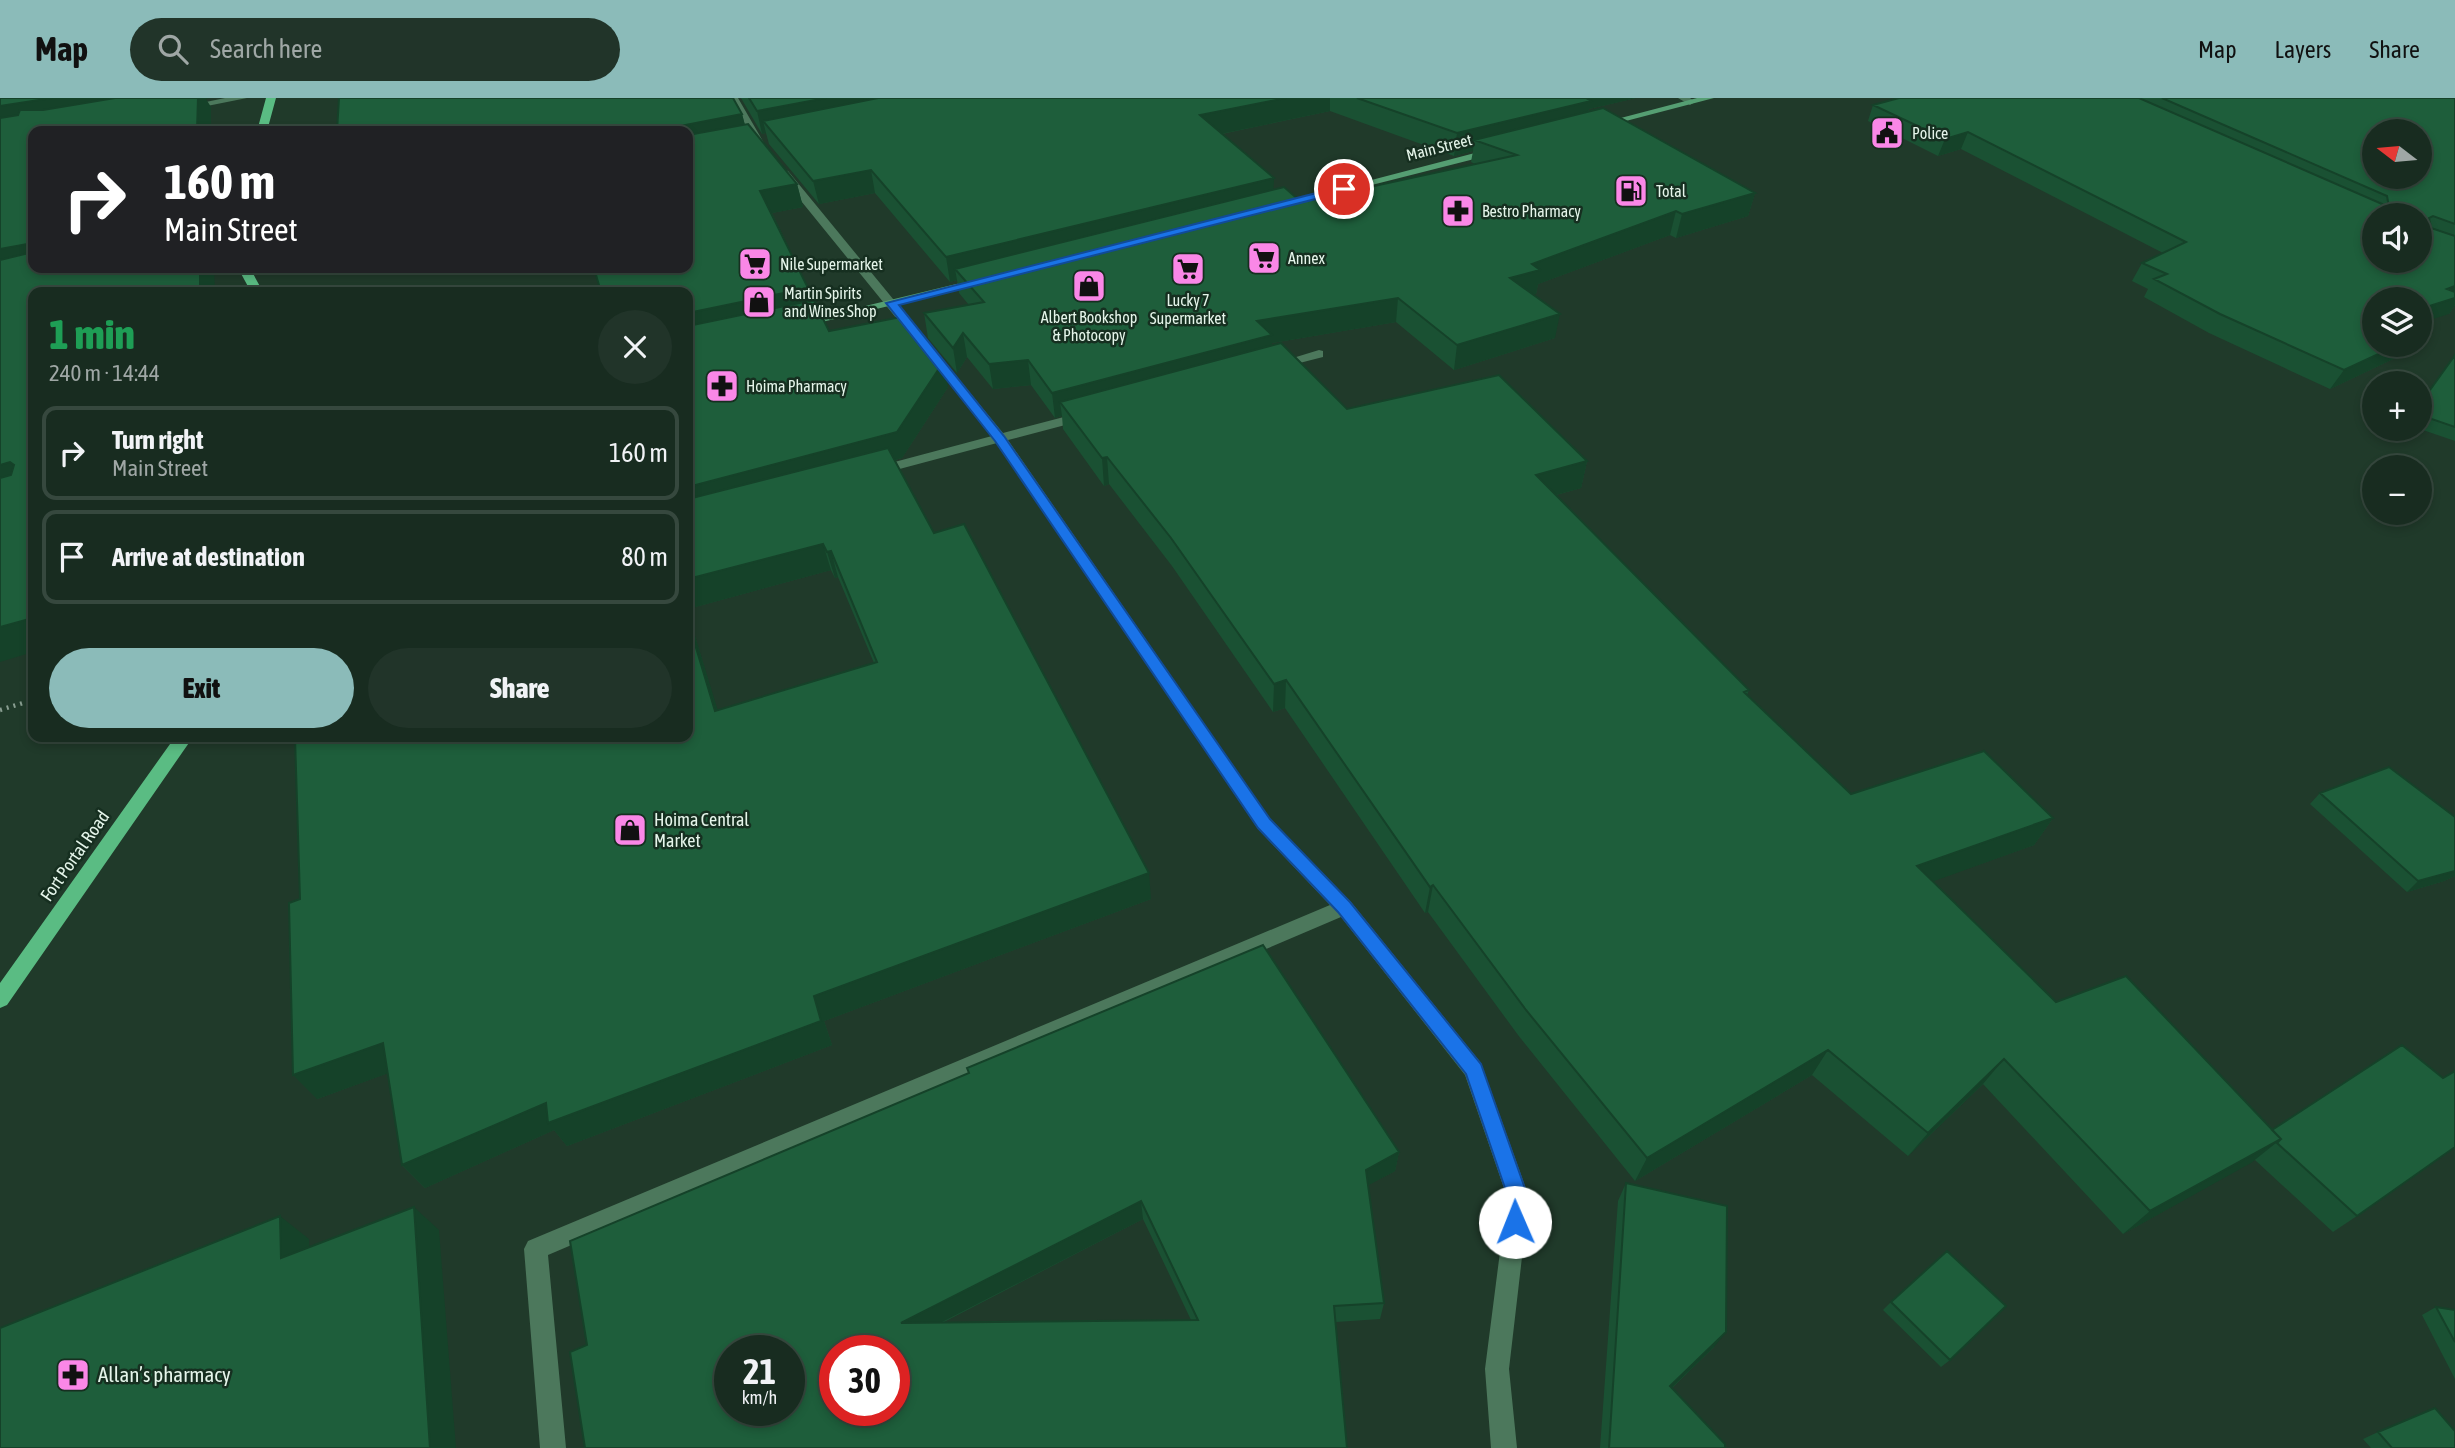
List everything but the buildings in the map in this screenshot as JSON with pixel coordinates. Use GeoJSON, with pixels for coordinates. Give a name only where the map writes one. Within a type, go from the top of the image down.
{"type":"FeatureCollection","features":[{"type":"Feature","properties":{"kind":"main road"},"geometry":{"type":"LineString","coordinates":[[263,126],[271,98]]}},
{"type":"Feature","properties":{"kind":"main road","name":"Fort Portal Road"},"geometry":{"type":"LineString","coordinates":[[0,999],[180,742]]}},
{"type":"Feature","properties":{"kind":"street"},"geometry":{"type":"LineString","coordinates":[[176,109],[242,98]]}},
{"type":"Feature","properties":{"kind":"street"},"geometry":{"type":"LineString","coordinates":[[733,98],[752,142],[766,151]]}},
{"type":"Feature","properties":{"kind":"street"},"geometry":{"type":"LineString","coordinates":[[1582,129],[1687,100],[1709,98]]}},
{"type":"Feature","properties":{"kind":"street"},"geometry":{"type":"LineString","coordinates":[[752,142],[771,138]]}},
{"type":"Feature","properties":{"kind":"street","name":"Main Street"},"geometry":{"type":"LineString","coordinates":[[1270,208],[1501,150]]}},
{"type":"Feature","properties":{"kind":"street"},"geometry":{"type":"LineString","coordinates":[[774,161],[1000,438],[1264,824],[1344,907],[1474,1070],[1518,1197],[1497,1369],[1504,1448]]}},
{"type":"Feature","properties":{"kind":"street"},"geometry":{"type":"LineString","coordinates":[[783,327],[1000,276]]}},
{"type":"Feature","properties":{"kind":"street"},"geometry":{"type":"LineString","coordinates":[[1266,368],[1319,354]]}},
{"type":"Feature","properties":{"kind":"street"},"geometry":{"type":"LineString","coordinates":[[857,477],[1093,414]]}},
{"type":"Feature","properties":{"kind":"street"},"geometry":{"type":"LineString","coordinates":[[553,1448],[536,1249],[1344,907]]}},
{"type":"Feature","properties":{"kind":"path"},"geometry":{"type":"LineString","coordinates":[[0,710],[28,702]]}},
{"type":"Feature","properties":{"kind":"place","name":"Police"},"geometry":{"type":"Point","coordinates":[1887,133]}},
{"type":"Feature","properties":{"kind":"place","name":"Total"},"geometry":{"type":"Point","coordinates":[1631,191]}},
{"type":"Feature","properties":{"kind":"place","name":"Bestro Pharmacy"},"geometry":{"type":"Point","coordinates":[1458,211]}},
{"type":"Feature","properties":{"kind":"place","name":"Annex"},"geometry":{"type":"Point","coordinates":[1264,258]}},
{"type":"Feature","properties":{"kind":"place","name":"Nile Supermarket"},"geometry":{"type":"Point","coordinates":[755,264]}},
{"type":"Feature","properties":{"kind":"place","name":"Lucky 7 Supermarket"},"geometry":{"type":"Point","coordinates":[1188,269]}},
{"type":"Feature","properties":{"kind":"place","name":"Albert Bookshop & Photocopy"},"geometry":{"type":"Point","coordinates":[1089,286]}},
{"type":"Feature","properties":{"kind":"place","name":"Martin Spirits and Wines Shop"},"geometry":{"type":"Point","coordinates":[759,302]}},
{"type":"Feature","properties":{"kind":"place","name":"Hoima Pharmacy"},"geometry":{"type":"Point","coordinates":[722,386]}},
{"type":"Feature","properties":{"kind":"place","name":"Hoima Central Market"},"geometry":{"type":"Point","coordinates":[630,830]}},
{"type":"Feature","properties":{"kind":"place","name":"Allan’s pharmacy"},"geometry":{"type":"Point","coordinates":[73,1375]}},
{"type":"Feature","properties":{"kind":"route"},"geometry":{"type":"LineString","coordinates":[[1344,189],[892,303],[1000,438],[1264,824],[1344,907],[1474,1070],[1518,1197],[1515,1222]]}}]}
